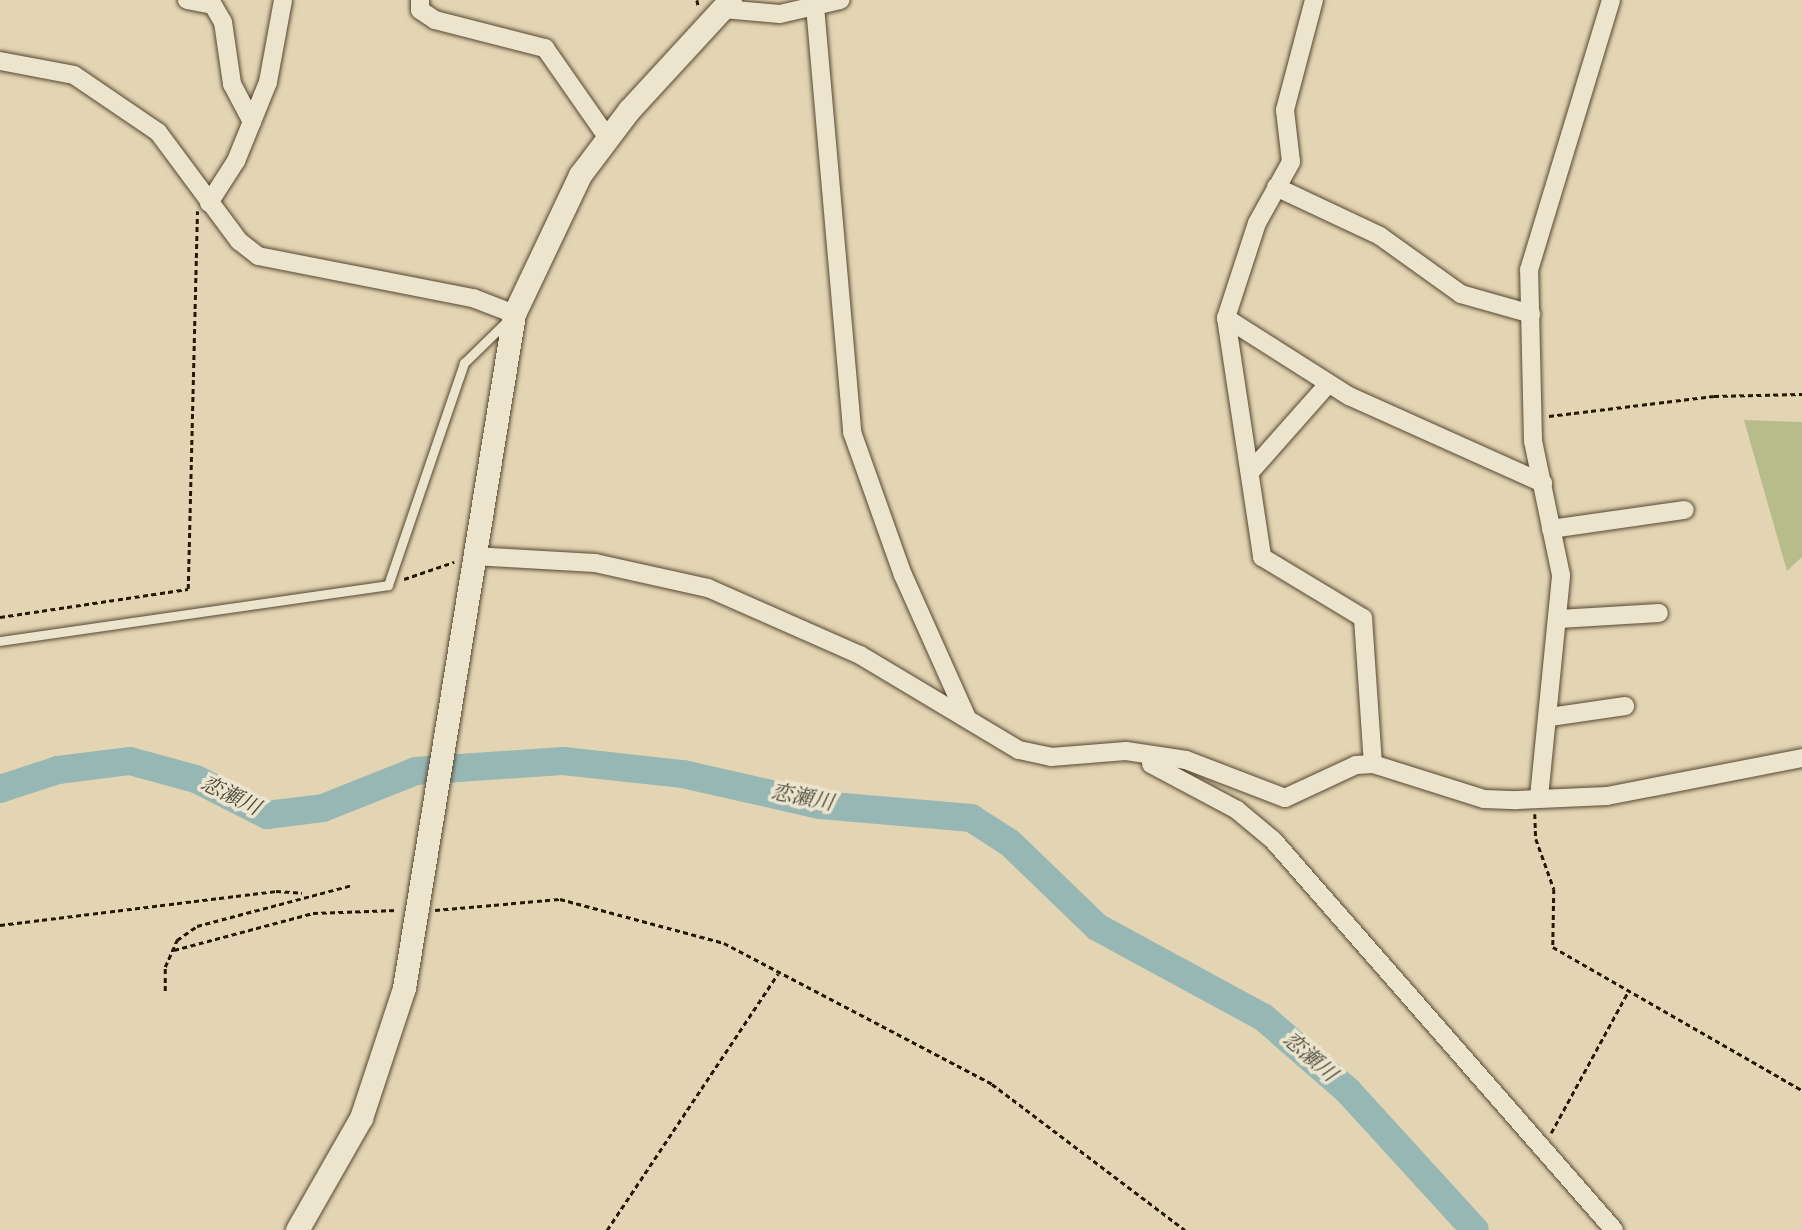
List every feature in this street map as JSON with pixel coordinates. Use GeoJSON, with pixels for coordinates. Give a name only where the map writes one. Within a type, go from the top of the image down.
{"type":"FeatureCollection","features":[{"type":"Feature","properties":{"kind":"street"},"geometry":{"type":"LineString","coordinates":[[187,0],[213,5],[223,22],[232,84],[252,122]]}},
{"type":"Feature","properties":{"kind":"street"},"geometry":{"type":"LineString","coordinates":[[209,203],[252,122],[268,82],[284,0]]}},
{"type":"Feature","properties":{"kind":"street"},"geometry":{"type":"LineString","coordinates":[[420,0],[420,10],[435,20],[545,48],[607,137]]}},
{"type":"Feature","properties":{"kind":"street"},"geometry":{"type":"LineString","coordinates":[[297,1230],[360,1118],[404,988],[425,870],[467,586],[514,314],[546,239],[607,137],[726,4],[780,14],[840,0]]}},
{"type":"Feature","properties":{"kind":"street"},"geometry":{"type":"LineString","coordinates":[[1314,0],[1285,110],[1291,162],[1276,187],[1237,272],[1226,318],[1252,470],[1262,557],[1363,618],[1373,764]]}},
{"type":"Feature","properties":{"kind":"street"},"geometry":{"type":"LineString","coordinates":[[1539,797],[1550,717],[1561,575],[1534,441],[1529,270],[1611,0]]}},
{"type":"Feature","properties":{"kind":"street"},"geometry":{"type":"LineString","coordinates":[[816,6],[852,432],[903,575],[967,718]]}},
{"type":"Feature","properties":{"kind":"street"},"geometry":{"type":"LineString","coordinates":[[0,61],[49,66],[109,96],[158,132],[209,203],[258,256],[473,298],[514,314]]}},
{"type":"Feature","properties":{"kind":"street"},"geometry":{"type":"LineString","coordinates":[[1276,187],[1380,236],[1461,294],[1531,314]]}},
{"type":"Feature","properties":{"kind":"street"},"geometry":{"type":"LineString","coordinates":[[1226,318],[1328,384],[1543,483]]}},
{"type":"Feature","properties":{"kind":"street"},"geometry":{"type":"LineString","coordinates":[[1252,470],[1328,384]]}},
{"type":"Feature","properties":{"kind":"street"},"geometry":{"type":"LineString","coordinates":[[1551,528],[1685,510]]}},
{"type":"Feature","properties":{"kind":"street"},"geometry":{"type":"LineString","coordinates":[[473,556],[594,563],[708,588],[860,655],[1019,750],[1051,757],[1126,751],[1186,760],[1285,798],[1343,769],[1373,764],[1485,799],[1607,796],[1802,758]]}},
{"type":"Feature","properties":{"kind":"street"},"geometry":{"type":"LineString","coordinates":[[1559,619],[1660,613]]}},
{"type":"Feature","properties":{"kind":"street"},"geometry":{"type":"LineString","coordinates":[[1550,717],[1625,706]]}},
{"type":"Feature","properties":{"kind":"street"},"geometry":{"type":"LineString","coordinates":[[1126,751],[1237,810],[1273,840],[1614,1230]]}},
{"type":"Feature","properties":{"kind":"lane"},"geometry":{"type":"LineString","coordinates":[[0,642],[388,585],[464,363],[514,314]]}},
{"type":"Feature","properties":{"kind":"path"},"geometry":{"type":"LineString","coordinates":[[0,617],[188,589],[194,213],[209,203]]}},
{"type":"Feature","properties":{"kind":"path"},"geometry":{"type":"LineString","coordinates":[[1545,417],[1714,396],[1802,394]]}},
{"type":"Feature","properties":{"kind":"path"},"geometry":{"type":"LineString","coordinates":[[388,585],[473,556]]}},
{"type":"Feature","properties":{"kind":"path"},"geometry":{"type":"LineString","coordinates":[[1539,797],[1536,839],[1554,889],[1553,947],[1802,1090]]}},
{"type":"Feature","properties":{"kind":"path"},"geometry":{"type":"LineString","coordinates":[[165,991],[173,950],[197,926],[302,893],[352,885]]}},
{"type":"Feature","properties":{"kind":"path"},"geometry":{"type":"LineString","coordinates":[[0,925],[276,891],[302,893]]}},
{"type":"Feature","properties":{"kind":"path"},"geometry":{"type":"LineString","coordinates":[[435,910],[560,900],[724,943],[778,974],[992,1084],[1184,1229]]}},
{"type":"Feature","properties":{"kind":"path"},"geometry":{"type":"LineString","coordinates":[[173,950],[313,913],[400,910]]}},
{"type":"Feature","properties":{"kind":"path"},"geometry":{"type":"LineString","coordinates":[[607,1230],[778,974]]}},
{"type":"Feature","properties":{"kind":"path"},"geometry":{"type":"LineString","coordinates":[[1542,1148],[1629,992]]}},
{"type":"Feature","properties":{"kind":"green space"},"geometry":{"type":"Polygon","coordinates":[[[1744,420],[1802,422],[1802,557],[1787,571],[1744,420]]]}},
{"type":"Feature","properties":{"kind":"waterway","name":"恋瀬川"},"geometry":{"type":"LineString","coordinates":[[0,789],[58,770],[130,761],[196,779],[267,815],[323,808],[416,771],[563,761],[683,774],[820,805],[971,818],[1010,843],[1097,927],[1263,1017],[1348,1091],[1475,1230]]}}]}
